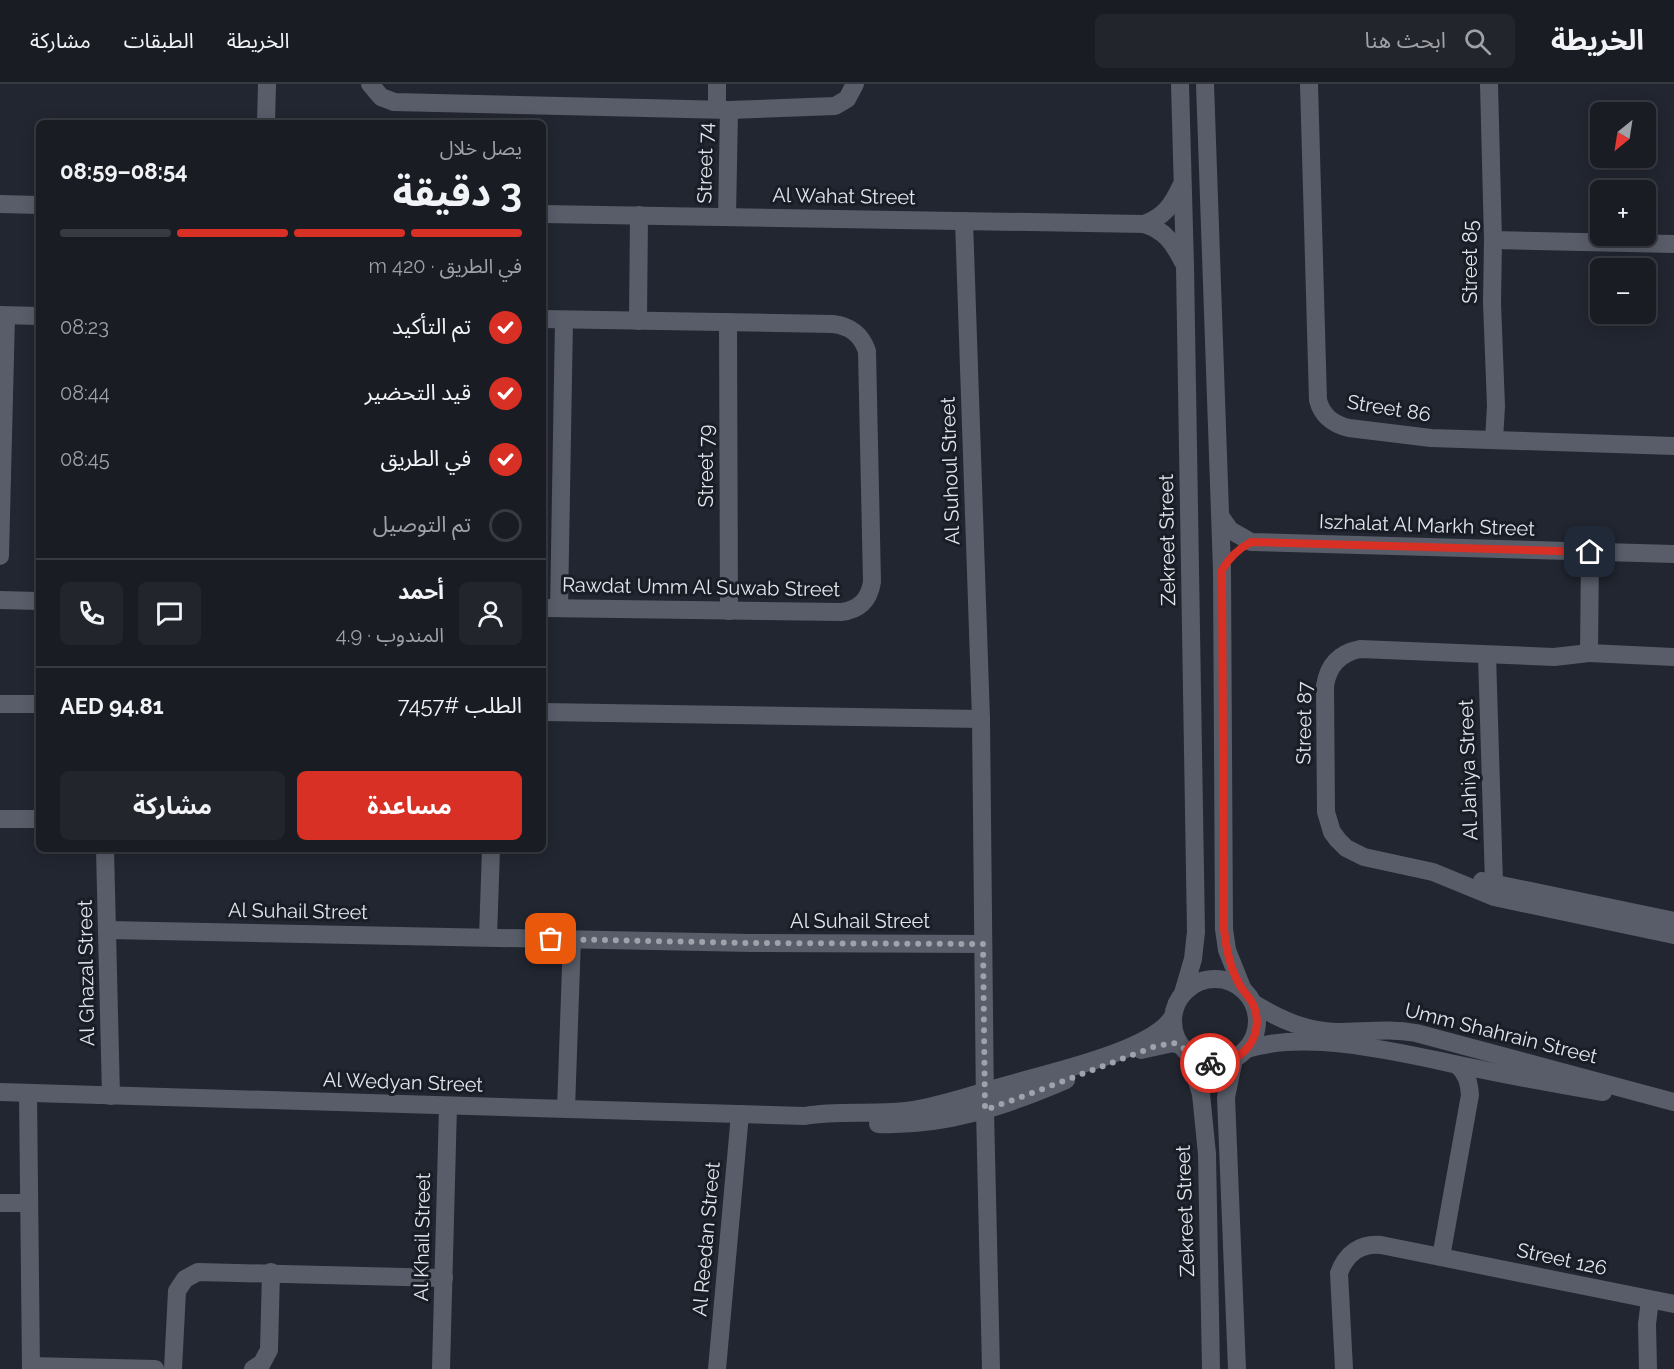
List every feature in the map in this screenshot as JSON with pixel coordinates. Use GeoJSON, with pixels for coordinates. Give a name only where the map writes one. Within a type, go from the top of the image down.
{"type":"FeatureCollection","features":[{"type":"Feature","properties":{"kind":"street"},"geometry":{"type":"LineString","coordinates":[[266,120],[267,84]]}},
{"type":"Feature","properties":{"kind":"street","name":"Street 74"},"geometry":{"type":"LineString","coordinates":[[370,84],[381,97],[394,102],[723,109],[835,106],[847,99],[855,84]]}},
{"type":"Feature","properties":{"kind":"street"},"geometry":{"type":"LineString","coordinates":[[717,84],[723,109]]}},
{"type":"Feature","properties":{"kind":"street","name":"Zekreet Street"},"geometry":{"type":"LineString","coordinates":[[1180,84],[1196,932],[1193,959],[1183,993]]}},
{"type":"Feature","properties":{"kind":"street"},"geometry":{"type":"LineString","coordinates":[[1218,84],[1205,91],[1221,517],[1224,929],[1227,951],[1256,1011],[1257,1027],[1255,1035],[1240,1054],[1226,1097],[1237,1369]]}},
{"type":"Feature","properties":{"kind":"street","name":"Street 86"},"geometry":{"type":"LineString","coordinates":[[1309,84],[1318,400],[1321,410],[1328,418],[1348,428],[1431,438],[1674,446]]}},
{"type":"Feature","properties":{"kind":"street","name":"Street 85"},"geometry":{"type":"LineString","coordinates":[[1489,84],[1496,406],[1494,440]]}},
{"type":"Feature","properties":{"kind":"street","name":"Street 74"},"geometry":{"type":"LineString","coordinates":[[723,109],[727,217]]}},
{"type":"Feature","properties":{"kind":"street"},"geometry":{"type":"LineString","coordinates":[[1144,224],[1158,218],[1170,208],[1182,183]]}},
{"type":"Feature","properties":{"kind":"street"},"geometry":{"type":"LineString","coordinates":[[0,204],[36,205]]}},
{"type":"Feature","properties":{"kind":"street","name":"Al Wahat Street"},"geometry":{"type":"LineString","coordinates":[[546,214],[1144,224],[1158,229],[1169,238],[1185,266]]}},
{"type":"Feature","properties":{"kind":"street"},"geometry":{"type":"LineString","coordinates":[[638,321],[639,215]]}},
{"type":"Feature","properties":{"kind":"street","name":"Al Suhoul Street"},"geometry":{"type":"LineString","coordinates":[[964,221],[981,719],[983,944]]}},
{"type":"Feature","properties":{"kind":"street"},"geometry":{"type":"LineString","coordinates":[[1493,240],[1674,244]]}},
{"type":"Feature","properties":{"kind":"street"},"geometry":{"type":"LineString","coordinates":[[0,556],[3,316],[36,316]]}},
{"type":"Feature","properties":{"kind":"street","name":"Rawdat Umm Al Suwab Street"},"geometry":{"type":"LineString","coordinates":[[546,319],[842,325],[851,329],[864,342],[867,360],[872,582],[868,597],[849,611],[551,608]]}},
{"type":"Feature","properties":{"kind":"street"},"geometry":{"type":"LineString","coordinates":[[551,608],[564,320]]}},
{"type":"Feature","properties":{"kind":"street","name":"Street 79"},"geometry":{"type":"LineString","coordinates":[[728,322],[729,611]]}},
{"type":"Feature","properties":{"kind":"street"},"geometry":{"type":"LineString","coordinates":[[1221,517],[1230,530],[1251,542],[1231,557],[1222,570]]}},
{"type":"Feature","properties":{"kind":"street","name":"Iszhalat Al Markh Street"},"geometry":{"type":"LineString","coordinates":[[1251,542],[1674,554]]}},
{"type":"Feature","properties":{"kind":"street"},"geometry":{"type":"LineString","coordinates":[[1589,653],[1590,552]]}},
{"type":"Feature","properties":{"kind":"street"},"geometry":{"type":"LineString","coordinates":[[0,600],[36,601]]}},
{"type":"Feature","properties":{"kind":"street","name":"Street 87"},"geometry":{"type":"LineString","coordinates":[[1674,657],[1589,653],[1562,657],[1360,649],[1345,654],[1333,664],[1325,686],[1326,812],[1332,832],[1346,848],[1364,857],[1433,872],[1494,897],[1674,935]]}},
{"type":"Feature","properties":{"kind":"street","name":"Al Jahiya Street"},"geometry":{"type":"LineString","coordinates":[[1487,655],[1494,883]]}},
{"type":"Feature","properties":{"kind":"street"},"geometry":{"type":"LineString","coordinates":[[0,704],[36,704]]}},
{"type":"Feature","properties":{"kind":"street"},"geometry":{"type":"LineString","coordinates":[[546,712],[981,719]]}},
{"type":"Feature","properties":{"kind":"street"},"geometry":{"type":"LineString","coordinates":[[0,819],[36,819]]}},
{"type":"Feature","properties":{"kind":"street","name":"Al Ghazal Street"},"geometry":{"type":"LineString","coordinates":[[105,852],[111,1096]]}},
{"type":"Feature","properties":{"kind":"street"},"geometry":{"type":"LineString","coordinates":[[488,937],[490,852]]}},
{"type":"Feature","properties":{"kind":"street","name":"Street 87"},"geometry":{"type":"LineString","coordinates":[[1461,882],[1494,883],[1674,921]]}},
{"type":"Feature","properties":{"kind":"street","name":"Al Suhail Street"},"geometry":{"type":"LineString","coordinates":[[108,930],[751,943],[983,944]]}},
{"type":"Feature","properties":{"kind":"street"},"geometry":{"type":"LineString","coordinates":[[566,1109],[572,939]]}},
{"type":"Feature","properties":{"kind":"street"},"geometry":{"type":"LineString","coordinates":[[983,944],[991,1369]]}},
{"type":"Feature","properties":{"kind":"street"},"geometry":{"type":"LineString","coordinates":[[1240,1054],[1215,1064],[1206,1063],[1184,1050],[1175,1037],[1172,1018],[1183,993],[1201,981],[1212,979],[1234,983],[1248,996]]}},
{"type":"Feature","properties":{"kind":"street","name":"Umm Shahrain Street"},"geometry":{"type":"LineString","coordinates":[[1248,996],[1279,1018],[1336,1038],[1494,1072],[1602,1092],[1671,1101]]}},
{"type":"Feature","properties":{"kind":"street","name":"Al Wedyan Street"},"geometry":{"type":"LineString","coordinates":[[805,1116],[827,1113],[891,1113],[920,1109],[1061,1072],[1156,1034],[1172,1018]]}},
{"type":"Feature","properties":{"kind":"street","name":"Umm Shahrain Street"},"geometry":{"type":"LineString","coordinates":[[1240,1054],[1261,1045],[1336,1038],[1389,1029],[1416,1033],[1671,1101]]}},
{"type":"Feature","properties":{"kind":"street","name":"Al Wedyan Street"},"geometry":{"type":"LineString","coordinates":[[0,1092],[805,1116],[836,1121],[912,1124],[985,1110],[1053,1086],[1147,1048],[1173,1043],[1184,1050]]}},
{"type":"Feature","properties":{"kind":"street","name":"Zekreet Street"},"geometry":{"type":"LineString","coordinates":[[1184,1050],[1201,1094],[1207,1154],[1211,1369]]}},
{"type":"Feature","properties":{"kind":"street"},"geometry":{"type":"LineString","coordinates":[[1441,1257],[1470,1095],[1467,1077],[1457,1065]]}},
{"type":"Feature","properties":{"kind":"street"},"geometry":{"type":"LineString","coordinates":[[1470,1095],[1481,1081],[1494,1072]]}},
{"type":"Feature","properties":{"kind":"street"},"geometry":{"type":"LineString","coordinates":[[28,1093],[31,1367],[155,1369]]}},
{"type":"Feature","properties":{"kind":"street","name":"Al Khail Street"},"geometry":{"type":"LineString","coordinates":[[441,1369],[448,1106]]}},
{"type":"Feature","properties":{"kind":"street","name":"Al Reedan Street"},"geometry":{"type":"LineString","coordinates":[[717,1369],[740,1114]]}},
{"type":"Feature","properties":{"kind":"street"},"geometry":{"type":"LineString","coordinates":[[0,1203],[30,1203]]}},
{"type":"Feature","properties":{"kind":"street","name":"Street 126"},"geometry":{"type":"LineString","coordinates":[[1344,1369],[1339,1273],[1346,1259],[1358,1249],[1373,1244],[1674,1304]]}},
{"type":"Feature","properties":{"kind":"street"},"geometry":{"type":"LineString","coordinates":[[173,1369],[177,1292],[185,1279],[198,1272],[444,1278]]}},
{"type":"Feature","properties":{"kind":"street"},"geometry":{"type":"LineString","coordinates":[[253,1369],[262,1363],[269,1350],[271,1272]]}},
{"type":"Feature","properties":{"kind":"street"},"geometry":{"type":"LineString","coordinates":[[1648,1369],[1647,1324],[1650,1299]]}},
{"type":"Feature","properties":{"kind":"way so far"},"geometry":{"type":"LineString","coordinates":[[551,939],[983,944],[985,1110],[1156,1046],[1173,1043],[1180,1045],[1184,1051],[1197,1060],[1210,1063]]}},
{"type":"Feature","properties":{"kind":"route"},"geometry":{"type":"LineString","coordinates":[[1210,1063],[1225,1063],[1241,1055],[1252,1043],[1257,1027],[1253,1003],[1243,990],[1230,961],[1224,929],[1222,570],[1226,563],[1237,551],[1251,542],[1590,552]]}}]}
